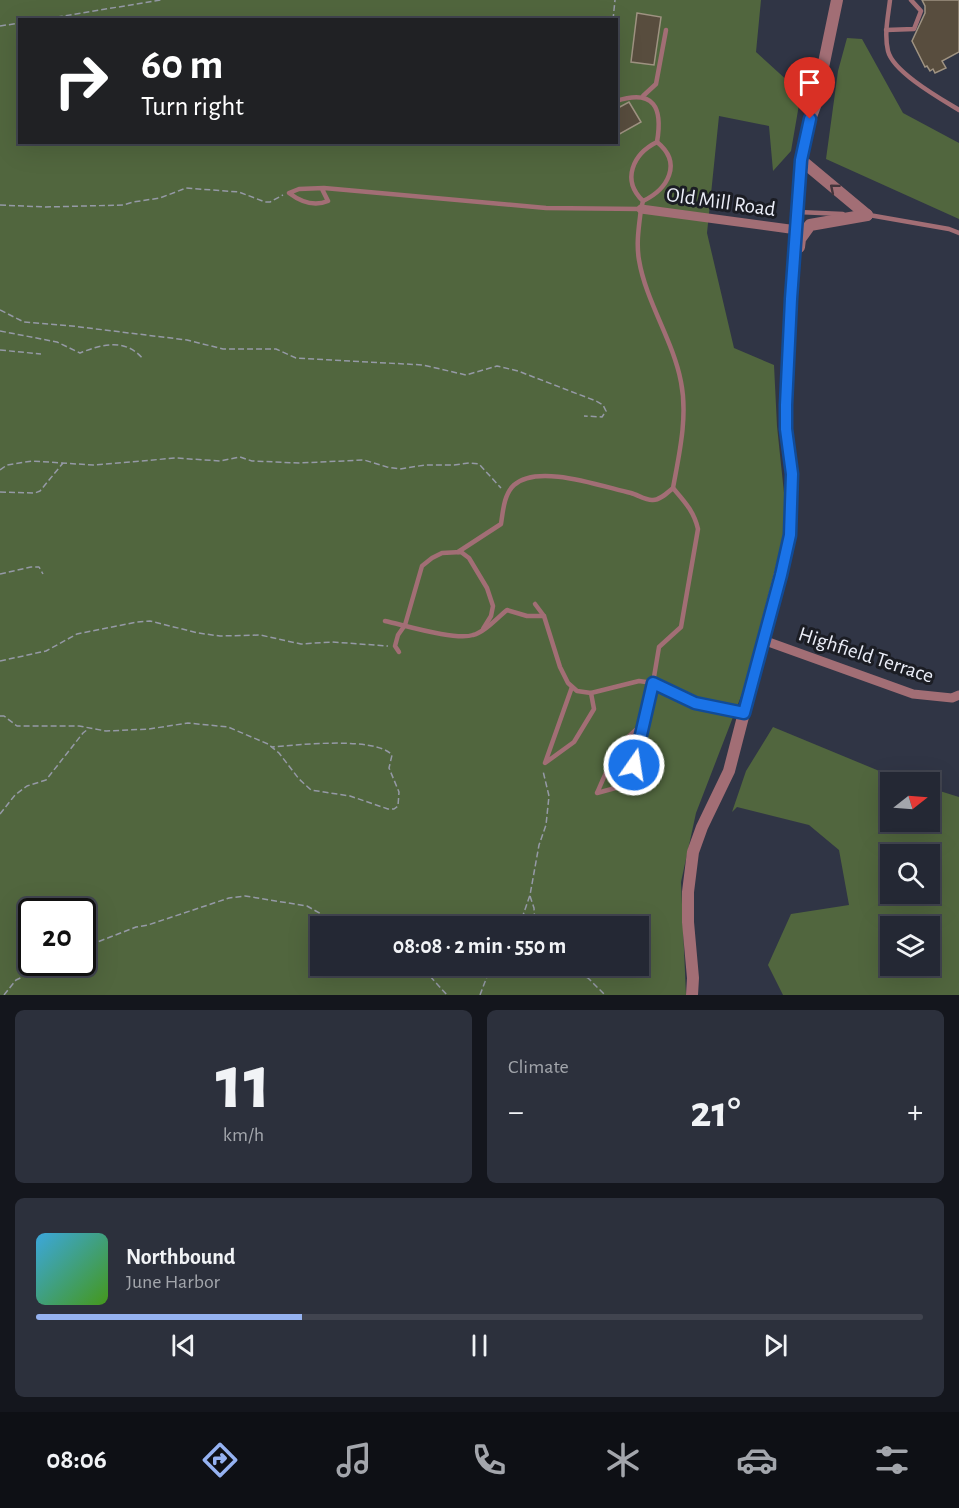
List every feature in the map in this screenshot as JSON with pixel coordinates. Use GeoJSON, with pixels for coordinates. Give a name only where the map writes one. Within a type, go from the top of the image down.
{"type":"FeatureCollection","features":[{"type":"Feature","properties":{"kind":"street"},"geometry":{"type":"LineString","coordinates":[[692,995],[688,892],[693,852],[702,827],[726,779],[781,575],[791,522],[792,474],[786,429],[786,405],[801,160],[815,106],[837,0]]}},
{"type":"Feature","properties":{"kind":"street"},"geometry":{"type":"LineString","coordinates":[[801,160],[867,215]]}},
{"type":"Feature","properties":{"kind":"street","name":"Old Mill Road"},"geometry":{"type":"LineString","coordinates":[[642,205],[796,230]]}},
{"type":"Feature","properties":{"kind":"street"},"geometry":{"type":"LineString","coordinates":[[794,272],[800,239],[810,225],[867,215]]}},
{"type":"Feature","properties":{"kind":"street","name":"Highfield Terrace"},"geometry":{"type":"LineString","coordinates":[[763,640],[913,693],[951,698],[959,695]]}},
{"type":"Feature","properties":{"kind":"lane"},"geometry":{"type":"LineString","coordinates":[[890,0],[886,30],[888,54],[904,73],[934,96],[959,110]]}},
{"type":"Feature","properties":{"kind":"lane"},"geometry":{"type":"LineString","coordinates":[[886,30],[914,29],[921,11],[911,0]]}},
{"type":"Feature","properties":{"kind":"lane"},"geometry":{"type":"LineString","coordinates":[[643,96],[656,84],[666,30]]}},
{"type":"Feature","properties":{"kind":"lane"},"geometry":{"type":"LineString","coordinates":[[618,100],[643,96],[652,103],[659,127],[657,142]]}},
{"type":"Feature","properties":{"kind":"lane"},"geometry":{"type":"LineString","coordinates":[[399,652],[394,646],[405,625],[422,566],[442,553],[458,552],[501,524],[505,501],[514,485],[532,476],[543,475],[602,486],[652,501],[673,488],[683,420],[682,384],[673,353],[638,259],[637,239],[642,205],[631,173],[634,160],[642,150],[657,142]]}},
{"type":"Feature","properties":{"kind":"lane"},"geometry":{"type":"LineString","coordinates":[[289,193],[299,189],[324,188],[546,208],[642,205],[663,189],[669,177],[667,157],[657,142]]}},
{"type":"Feature","properties":{"kind":"lane"},"geometry":{"type":"LineString","coordinates":[[289,193],[300,200],[317,204],[328,201],[321,189],[324,188]]}},
{"type":"Feature","properties":{"kind":"lane"},"geometry":{"type":"LineString","coordinates":[[798,213],[867,215],[949,229],[959,233]]}},
{"type":"Feature","properties":{"kind":"lane"},"geometry":{"type":"LineString","coordinates":[[643,725],[633,731],[611,760],[597,793],[630,784],[653,683],[659,647],[681,627],[698,529],[696,518],[673,488]]}},
{"type":"Feature","properties":{"kind":"lane"},"geometry":{"type":"LineString","coordinates":[[458,552],[469,558],[492,598],[491,615],[483,630]]}},
{"type":"Feature","properties":{"kind":"lane"},"geometry":{"type":"LineString","coordinates":[[535,604],[544,616],[560,667],[568,683],[577,691],[591,693],[639,681],[653,683],[695,703],[744,713]]}},
{"type":"Feature","properties":{"kind":"lane"},"geometry":{"type":"LineString","coordinates":[[385,621],[455,636],[476,635],[507,610],[527,616],[544,616]]}},
{"type":"Feature","properties":{"kind":"lane"},"geometry":{"type":"LineString","coordinates":[[572,687],[545,763],[574,741],[594,709],[591,693]]}},
{"type":"Feature","properties":{"kind":"path"},"geometry":{"type":"LineString","coordinates":[[51,18],[160,0]]}},
{"type":"Feature","properties":{"kind":"path"},"geometry":{"type":"LineString","coordinates":[[613,18],[615,0]]}},
{"type":"Feature","properties":{"kind":"path"},"geometry":{"type":"LineString","coordinates":[[0,26],[18,23]]}},
{"type":"Feature","properties":{"kind":"path"},"geometry":{"type":"LineString","coordinates":[[0,205],[123,206],[159,198],[191,187],[239,192],[265,202],[289,193]]}},
{"type":"Feature","properties":{"kind":"path"},"geometry":{"type":"LineString","coordinates":[[0,310],[24,322],[187,340],[223,349],[276,349],[296,358],[423,365],[466,375],[497,366],[518,371],[596,401],[603,405],[606,411],[603,417],[584,416]]}},
{"type":"Feature","properties":{"kind":"path"},"geometry":{"type":"LineString","coordinates":[[0,331],[57,342],[80,352],[105,345],[125,345],[143,359]]}},
{"type":"Feature","properties":{"kind":"path"},"geometry":{"type":"LineString","coordinates":[[0,350],[40,354]]}},
{"type":"Feature","properties":{"kind":"path"},"geometry":{"type":"LineString","coordinates":[[0,470],[7,465],[32,461],[93,465],[176,458],[220,461],[240,457],[252,461],[299,463],[364,460],[400,469],[425,465],[469,463],[479,464],[508,495]]}},
{"type":"Feature","properties":{"kind":"path"},"geometry":{"type":"LineString","coordinates":[[0,492],[40,492],[63,463]]}},
{"type":"Feature","properties":{"kind":"path"},"geometry":{"type":"LineString","coordinates":[[0,574],[39,567],[43,574]]}},
{"type":"Feature","properties":{"kind":"path"},"geometry":{"type":"LineString","coordinates":[[0,661],[46,651],[77,634],[150,621],[219,636],[260,635],[301,644],[332,642],[362,643],[375,647],[394,646]]}},
{"type":"Feature","properties":{"kind":"path"},"geometry":{"type":"LineString","coordinates":[[0,716],[4,716],[17,726],[54,725],[106,731],[202,723],[228,727],[279,753],[299,779],[311,790],[350,796],[388,809],[398,806],[399,792],[389,768],[392,755],[384,748],[354,743],[271,747]]}},
{"type":"Feature","properties":{"kind":"path"},"geometry":{"type":"LineString","coordinates":[[0,814],[15,795],[27,786],[46,780],[88,728]]}},
{"type":"Feature","properties":{"kind":"path"},"geometry":{"type":"LineString","coordinates":[[523,916],[530,895],[538,845],[546,825],[549,796],[542,768]]}},
{"type":"Feature","properties":{"kind":"path"},"geometry":{"type":"LineString","coordinates":[[530,895],[534,916]]}},
{"type":"Feature","properties":{"kind":"path"},"geometry":{"type":"LineString","coordinates":[[96,943],[136,927],[148,926],[229,898],[245,896],[307,906],[325,916]]}},
{"type":"Feature","properties":{"kind":"path"},"geometry":{"type":"LineString","coordinates":[[4,995],[16,980],[24,976]]}},
{"type":"Feature","properties":{"kind":"path"},"geometry":{"type":"LineString","coordinates":[[430,976],[447,995]]}},
{"type":"Feature","properties":{"kind":"path"},"geometry":{"type":"LineString","coordinates":[[480,995],[487,976]]}},
{"type":"Feature","properties":{"kind":"path"},"geometry":{"type":"LineString","coordinates":[[584,976],[605,995]]}},
{"type":"Feature","properties":{"kind":"green space"},"geometry":{"type":"Polygon","coordinates":[[[0,0],[761,0],[756,52],[801,93],[791,151],[773,171],[769,126],[719,116],[707,233],[734,348],[774,365],[777,426],[788,531],[750,673],[696,813],[681,882],[686,995],[0,995],[0,0]]]}},
{"type":"Feature","properties":{"kind":"green space"},"geometry":{"type":"Polygon","coordinates":[[[847,38],[862,39],[903,113],[959,143],[959,219],[826,159],[838,71],[847,38]]]}},
{"type":"Feature","properties":{"kind":"green space"},"geometry":{"type":"Polygon","coordinates":[[[773,727],[882,772],[880,832],[940,832],[940,791],[959,797],[959,995],[783,995],[768,965],[791,914],[849,905],[839,850],[809,825],[737,807],[732,812],[746,771],[773,727]]]}},
{"type":"Feature","properties":{"kind":"building"},"geometry":{"type":"Polygon","coordinates":[[[922,0],[959,0],[959,52],[942,61],[946,68],[935,73],[933,69],[930,71],[927,66],[925,67],[912,41],[925,13],[922,0]]]}},
{"type":"Feature","properties":{"kind":"building"},"geometry":{"type":"Polygon","coordinates":[[[637,13],[661,17],[654,65],[631,62],[637,13]]]}},
{"type":"Feature","properties":{"kind":"building"},"geometry":{"type":"Polygon","coordinates":[[[629,102],[641,122],[618,135],[618,108],[629,102]]]}},
{"type":"Feature","properties":{"kind":"route"},"geometry":{"type":"LineString","coordinates":[[634,765],[653,683],[695,703],[744,713],[790,535],[792,474],[786,429],[786,405],[791,299],[801,160],[810,119]]}}]}
